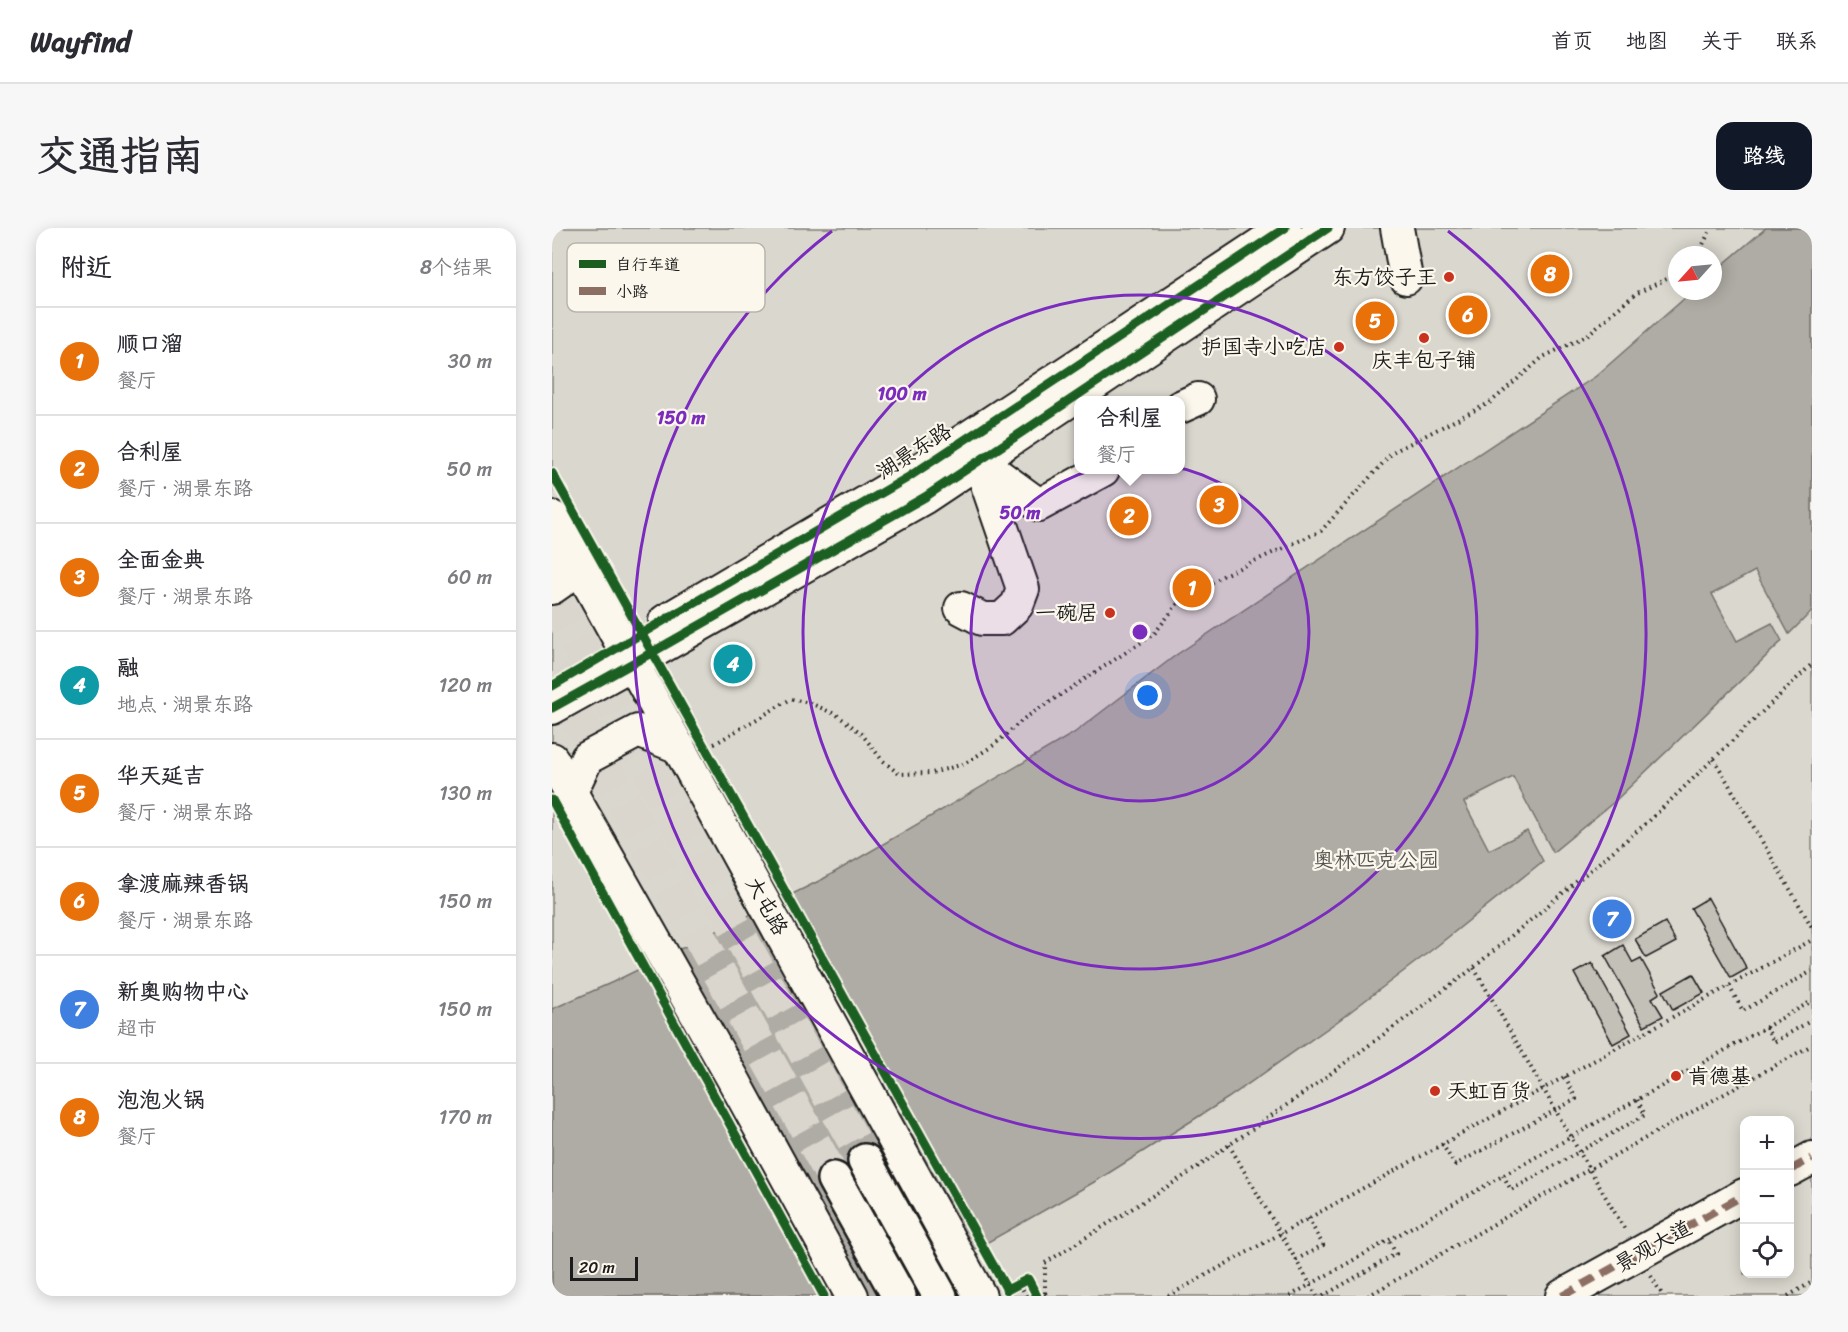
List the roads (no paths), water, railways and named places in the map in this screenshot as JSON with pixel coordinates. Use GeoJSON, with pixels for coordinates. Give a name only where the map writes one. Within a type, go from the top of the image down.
{"type":"FeatureCollection","features":[{"type":"Feature","properties":{"kind":"main road"},"geometry":{"type":"LineString","coordinates":[[866,1161],[940,1296]]}},
{"type":"Feature","properties":{"kind":"main road"},"geometry":{"type":"LineString","coordinates":[[834,1179],[899,1296]]}},
{"type":"Feature","properties":{"kind":"street","name":"湖景东路"},"geometry":{"type":"LineString","coordinates":[[552,708],[628,654],[907,478],[1285,228]]}},
{"type":"Feature","properties":{"kind":"street","name":"湖景东路"},"geometry":{"type":"LineString","coordinates":[[1076,396],[1328,228]]}},
{"type":"Feature","properties":{"kind":"street"},"geometry":{"type":"LineString","coordinates":[[1397,228],[1406,278]]}},
{"type":"Feature","properties":{"kind":"street","name":"湖景东路"},"geometry":{"type":"LineString","coordinates":[[552,686],[628,654],[925,497],[1074,398]]}},
{"type":"Feature","properties":{"kind":"street"},"geometry":{"type":"LineString","coordinates":[[979,461],[1039,504],[1095,474]]}},
{"type":"Feature","properties":{"kind":"street"},"geometry":{"type":"LineString","coordinates":[[961,608],[982,619],[1002,619],[1017,605],[1023,589],[979,461]]}},
{"type":"Feature","properties":{"kind":"street","name":"大屯路"},"geometry":{"type":"LineString","coordinates":[[558,528],[628,654],[695,745],[759,892],[976,1289]]}},
{"type":"Feature","properties":{"kind":"street"},"geometry":{"type":"LineString","coordinates":[[552,588],[562,581],[558,528]]}},
{"type":"Feature","properties":{"kind":"street"},"geometry":{"type":"LineString","coordinates":[[572,792],[587,758],[638,731],[695,745]]}},
{"type":"Feature","properties":{"kind":"street"},"geometry":{"type":"LineString","coordinates":[[552,759],[852,1296]]}},
{"type":"Feature","properties":{"kind":"street"},"geometry":{"type":"LineString","coordinates":[[1794,1168],[1812,1158]]}},
{"type":"Feature","properties":{"kind":"street","name":"景观大道"},"geometry":{"type":"LineString","coordinates":[[1562,1296],[1740,1197]]}},
{"type":"Feature","properties":{"kind":"tunnel"},"geometry":{"type":"LineString","coordinates":[[552,598],[865,1161]]}},
{"type":"Feature","properties":{"kind":"tunnel"},"geometry":{"type":"LineString","coordinates":[[552,672],[834,1179]]}},
{"type":"Feature","properties":{"kind":"place","name":"泡泡火锅"},"geometry":{"type":"Point","coordinates":[1550,274]}},
{"type":"Feature","properties":{"kind":"place","name":"东方饺子王"},"geometry":{"type":"Point","coordinates":[1449,277]}},
{"type":"Feature","properties":{"kind":"place","name":"拿渡麻辣香锅"},"geometry":{"type":"Point","coordinates":[1468,315]}},
{"type":"Feature","properties":{"kind":"place","name":"华天延吉"},"geometry":{"type":"Point","coordinates":[1375,321]}},
{"type":"Feature","properties":{"kind":"place","name":"庆丰包子铺"},"geometry":{"type":"Point","coordinates":[1424,338]}},
{"type":"Feature","properties":{"kind":"place","name":"护国寺小吃店"},"geometry":{"type":"Point","coordinates":[1339,347]}},
{"type":"Feature","properties":{"kind":"place","name":"全面金典"},"geometry":{"type":"Point","coordinates":[1219,505]}},
{"type":"Feature","properties":{"kind":"place","name":"合利屋"},"geometry":{"type":"Point","coordinates":[1129,516]}},
{"type":"Feature","properties":{"kind":"place","name":"顺口溜"},"geometry":{"type":"Point","coordinates":[1192,588]}},
{"type":"Feature","properties":{"kind":"place","name":"一碗居"},"geometry":{"type":"Point","coordinates":[1110,613]}},
{"type":"Feature","properties":{"kind":"place","name":"融"},"geometry":{"type":"Point","coordinates":[733,664]}},
{"type":"Feature","properties":{"kind":"place","name":"新奥购物中心"},"geometry":{"type":"Point","coordinates":[1612,919]}},
{"type":"Feature","properties":{"kind":"place","name":"肯德基"},"geometry":{"type":"Point","coordinates":[1676,1076]}},
{"type":"Feature","properties":{"kind":"place","name":"天虹百货"},"geometry":{"type":"Point","coordinates":[1435,1091]}},
{"type":"Feature","properties":{"kind":"park label","name":"奥林匹克公园"},"geometry":{"type":"Point","coordinates":[1376,860]}}]}
